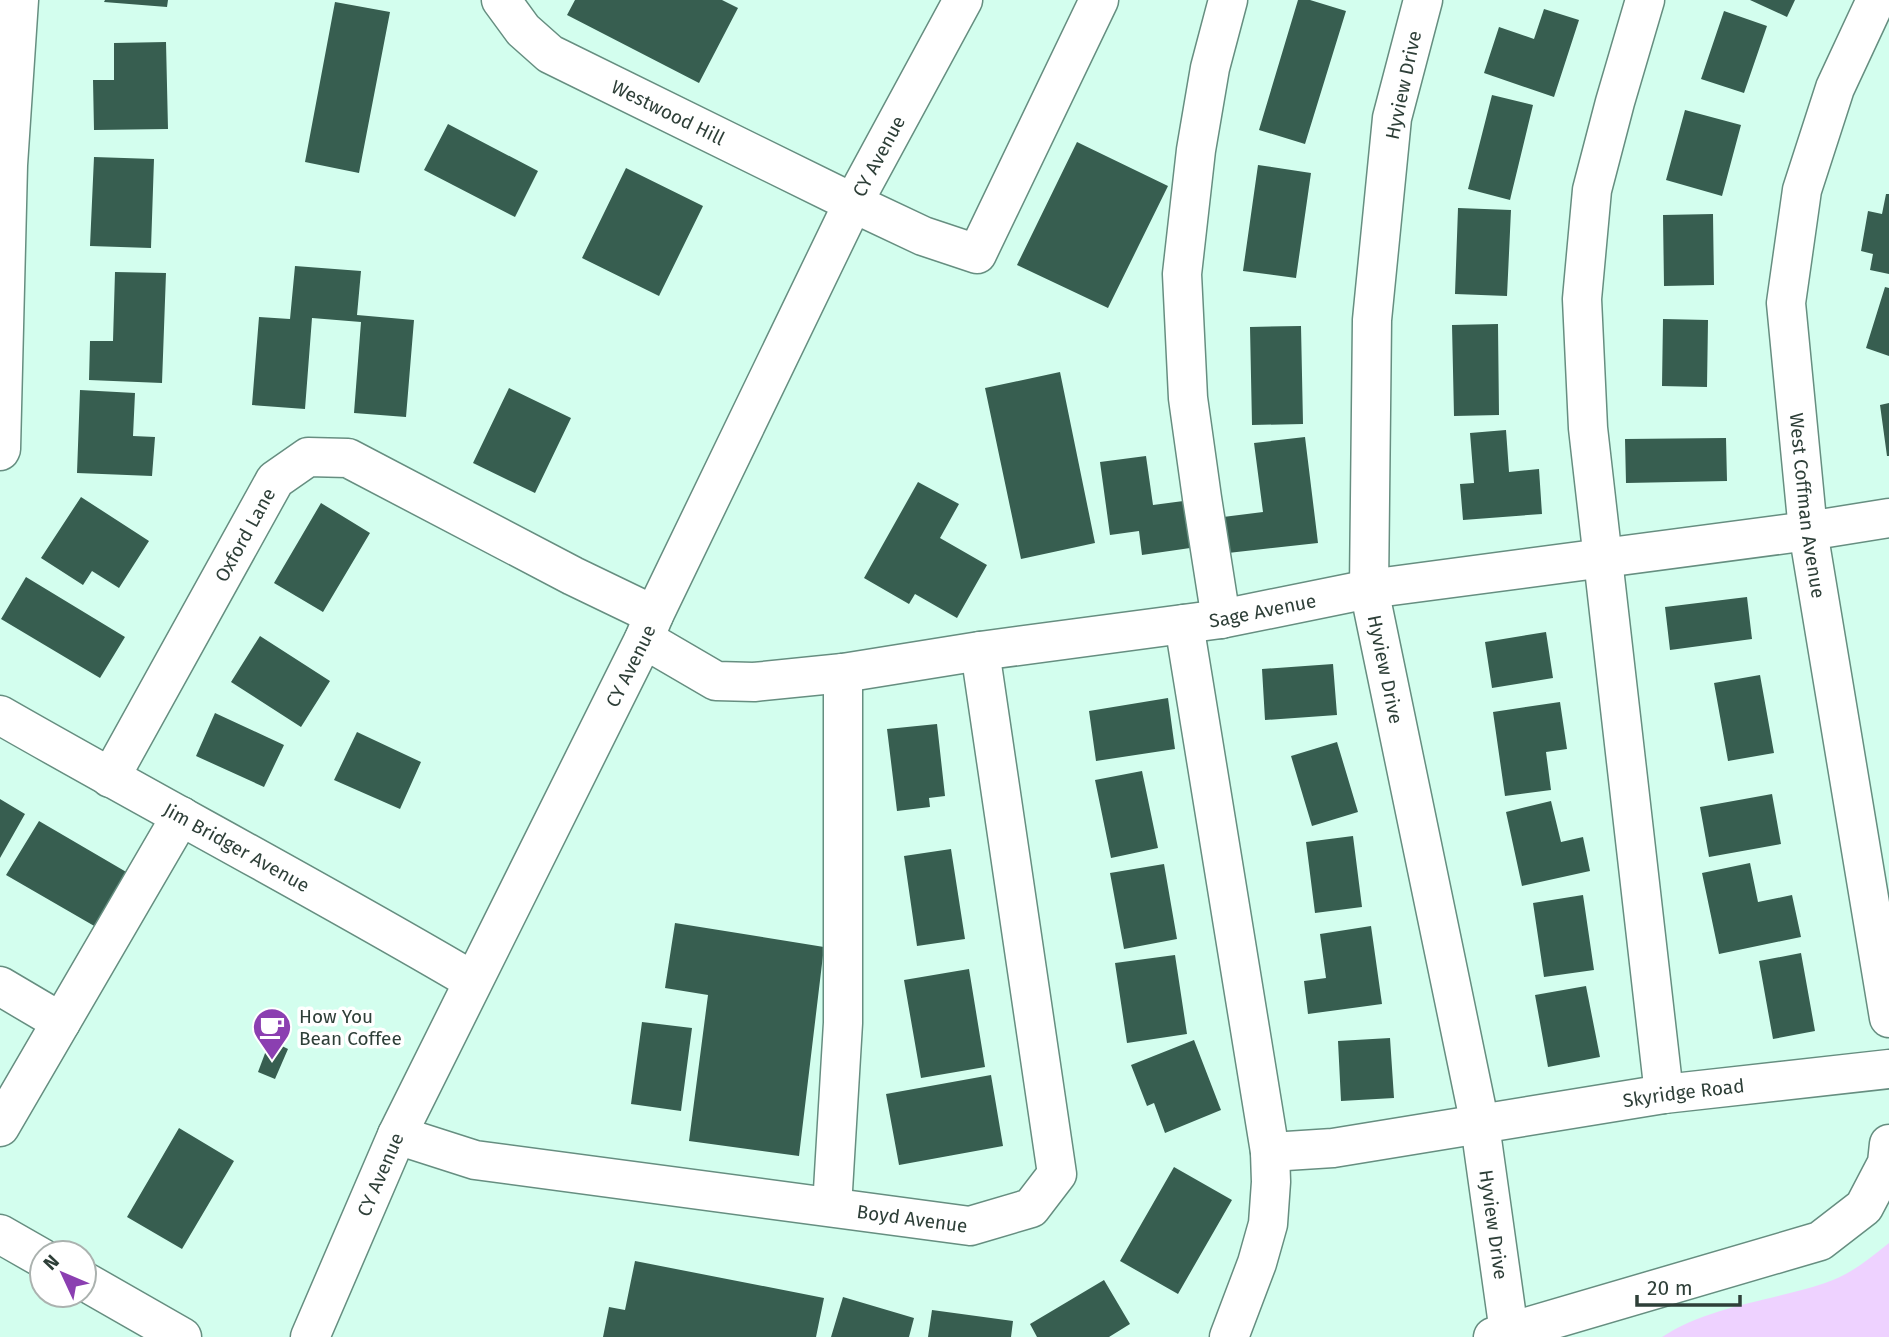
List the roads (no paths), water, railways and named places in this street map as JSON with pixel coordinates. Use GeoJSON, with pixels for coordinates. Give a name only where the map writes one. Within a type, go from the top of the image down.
{"type":"FeatureCollection","features":[{"type":"Feature","properties":{"kind":"street"},"geometry":{"type":"LineString","coordinates":[[0,452],[4,165],[19,0]]}},
{"type":"Feature","properties":{"kind":"street","name":"Westwood Hill"},"geometry":{"type":"LineString","coordinates":[[501,0],[523,30],[550,54],[923,236],[977,254],[1099,0]]}},
{"type":"Feature","properties":{"kind":"street","name":"CY Avenue"},"geometry":{"type":"LineString","coordinates":[[310,1337],[397,1135],[649,627],[853,203],[963,0]]}},
{"type":"Feature","properties":{"kind":"street"},"geometry":{"type":"LineString","coordinates":[[1221,619],[1188,398],[1182,274],[1196,150],[1210,68],[1228,0]]}},
{"type":"Feature","properties":{"kind":"street","name":"Hyview Drive"},"geometry":{"type":"LineString","coordinates":[[1423,0],[1392,118],[1374,306],[1369,589],[1480,1125],[1506,1335]]}},
{"type":"Feature","properties":{"kind":"street"},"geometry":{"type":"LineString","coordinates":[[1645,0],[1592,190],[1582,299],[1588,428],[1664,1094]]}},
{"type":"Feature","properties":{"kind":"street","name":"West Coffman Avenue"},"geometry":{"type":"LineString","coordinates":[[1876,0],[1835,88],[1802,190],[1786,303],[1808,531],[1889,1018]]}},
{"type":"Feature","properties":{"kind":"street","name":"Oxford Lane"},"geometry":{"type":"LineString","coordinates":[[110,778],[275,480],[308,457],[348,458],[573,576],[649,627]]}},
{"type":"Feature","properties":{"kind":"street","name":"Sage Avenue"},"geometry":{"type":"LineString","coordinates":[[649,627],[716,681],[754,682],[844,673],[980,651],[1221,619],[1369,589],[1889,518]]}},
{"type":"Feature","properties":{"kind":"street"},"geometry":{"type":"LineString","coordinates":[[1184,624],[1270,1152],[1268,1224],[1257,1263],[1229,1337]]}},
{"type":"Feature","properties":{"kind":"street","name":"Boyd Avenue"},"geometry":{"type":"LineString","coordinates":[[397,1135],[475,1160],[970,1226],[1031,1208],[1057,1174],[980,651]]}},
{"type":"Feature","properties":{"kind":"street"},"geometry":{"type":"LineString","coordinates":[[832,1207],[843,1023],[844,673]]}},
{"type":"Feature","properties":{"kind":"street","name":"Jim Bridger Avenue"},"geometry":{"type":"LineString","coordinates":[[0,715],[473,981]]}},
{"type":"Feature","properties":{"kind":"street"},"geometry":{"type":"LineString","coordinates":[[0,1127],[181,816]]}},
{"type":"Feature","properties":{"kind":"street"},"geometry":{"type":"LineString","coordinates":[[0,986],[61,1022]]}},
{"type":"Feature","properties":{"kind":"street","name":"Skyridge Road"},"geometry":{"type":"LineString","coordinates":[[1270,1152],[1333,1148],[1664,1094],[1889,1069]]}},
{"type":"Feature","properties":{"kind":"street"},"geometry":{"type":"LineString","coordinates":[[1506,1335],[1820,1241],[1864,1207],[1887,1163],[1889,1144]]}},
{"type":"Feature","properties":{"kind":"street"},"geometry":{"type":"LineString","coordinates":[[0,1234],[28,1250]]}},
{"type":"Feature","properties":{"kind":"street"},"geometry":{"type":"LineString","coordinates":[[98,1289],[183,1337]]}},
{"type":"Feature","properties":{"kind":"place","name":"How You Bean Coffee"},"geometry":{"type":"Point","coordinates":[272,1061]}}]}
